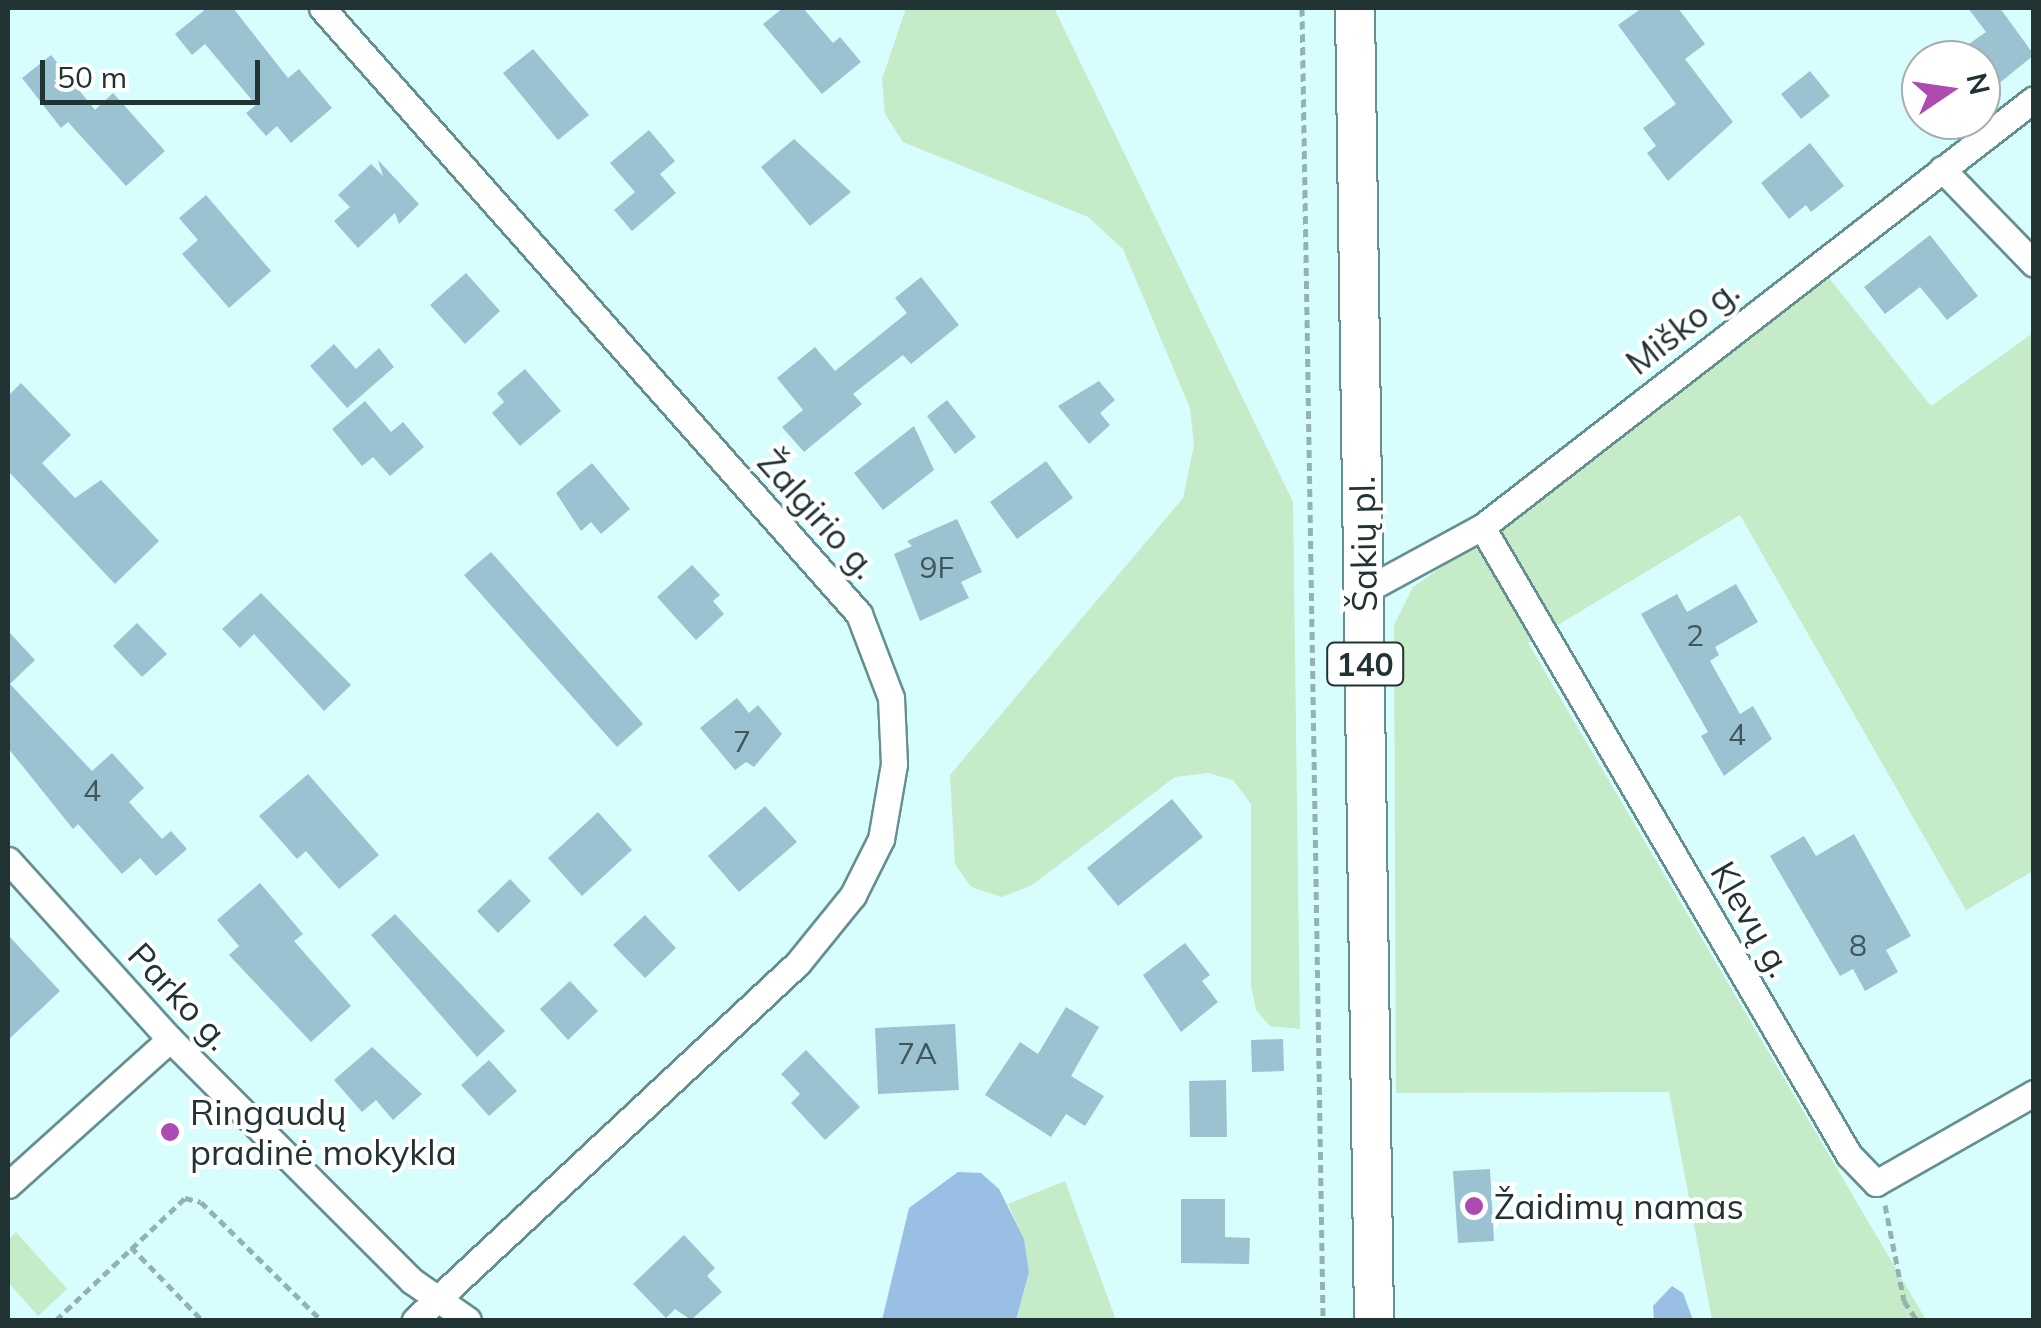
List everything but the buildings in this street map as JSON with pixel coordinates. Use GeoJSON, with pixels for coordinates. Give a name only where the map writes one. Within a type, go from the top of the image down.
{"type":"FeatureCollection","features":[{"type":"Feature","properties":{"kind":"main road","name":"Šakių pl."},"geometry":{"type":"LineString","coordinates":[[1355,8],[1374,1320]]}},
{"type":"Feature","properties":{"kind":"street","name":"Žalgirio g."},"geometry":{"type":"LineString","coordinates":[[322,8],[859,614],[891,698],[894,764],[880,839],[853,895],[798,963],[415,1320]]}},
{"type":"Feature","properties":{"kind":"street","name":"Miško g."},"geometry":{"type":"LineString","coordinates":[[1364,591],[1482,528],[2034,99]]}},
{"type":"Feature","properties":{"kind":"street"},"geometry":{"type":"LineString","coordinates":[[1942,169],[2034,264]]}},
{"type":"Feature","properties":{"kind":"street","name":"Klevų g."},"geometry":{"type":"LineString","coordinates":[[1482,528],[1849,1155],[1876,1183]]}},
{"type":"Feature","properties":{"kind":"street","name":"Parko g."},"geometry":{"type":"LineString","coordinates":[[8,860],[170,1039],[412,1281],[468,1320]]}},
{"type":"Feature","properties":{"kind":"street"},"geometry":{"type":"LineString","coordinates":[[8,1185],[170,1039]]}},
{"type":"Feature","properties":{"kind":"street"},"geometry":{"type":"LineString","coordinates":[[1876,1183],[2034,1093]]}},
{"type":"Feature","properties":{"kind":"path"},"geometry":{"type":"LineString","coordinates":[[1302,8],[1323,1320]]}},
{"type":"Feature","properties":{"kind":"path"},"geometry":{"type":"LineString","coordinates":[[1876,1183],[1894,1229],[1904,1301],[1917,1320]]}},
{"type":"Feature","properties":{"kind":"path"},"geometry":{"type":"LineString","coordinates":[[56,1320],[175,1203],[201,1202],[321,1320]]}},
{"type":"Feature","properties":{"kind":"path"},"geometry":{"type":"LineString","coordinates":[[131,1246],[202,1320]]}},
{"type":"Feature","properties":{"kind":"green space"},"geometry":{"type":"Polygon","coordinates":[[[906,8],[1054,8],[1293,502],[1300,1029],[1270,1026],[1256,1010],[1251,986],[1251,804],[1233,780],[1208,773],[1175,777],[1032,885],[1002,897],[971,887],[955,864],[950,775],[1183,498],[1194,445],[1190,408],[1123,249],[1088,217],[903,142],[885,114],[882,79],[906,8]]]}},
{"type":"Feature","properties":{"kind":"green space"},"geometry":{"type":"Polygon","coordinates":[[[1829,278],[1931,406],[2033,333],[2033,871],[1966,910],[1740,515],[1528,643],[1926,1320],[1712,1320],[1669,1092],[1396,1093],[1394,625],[1413,587],[1565,481],[1829,278]]]}},
{"type":"Feature","properties":{"kind":"green space"},"geometry":{"type":"Polygon","coordinates":[[[1065,1181],[1116,1320],[1016,1320],[1029,1272],[1024,1239],[1008,1204],[1065,1181]]]}},
{"type":"Feature","properties":{"kind":"green space"},"geometry":{"type":"Polygon","coordinates":[[[16,1232],[67,1289],[38,1316],[8,1282],[8,1240],[16,1232]]]}},
{"type":"Feature","properties":{"kind":"water"},"geometry":{"type":"Polygon","coordinates":[[[958,1172],[981,1173],[999,1189],[1024,1239],[1029,1272],[1016,1320],[882,1320],[909,1208],[958,1172]]]}},
{"type":"Feature","properties":{"kind":"water"},"geometry":{"type":"Polygon","coordinates":[[[1672,1286],[1683,1293],[1693,1320],[1654,1320],[1653,1306],[1672,1286]]]}},
{"type":"Feature","properties":{"kind":"place","name":"Ringaudų pradinė mokykla"},"geometry":{"type":"Point","coordinates":[170,1132]}},
{"type":"Feature","properties":{"kind":"place","name":"Žaidimų namas"},"geometry":{"type":"Point","coordinates":[1474,1206]}}]}
